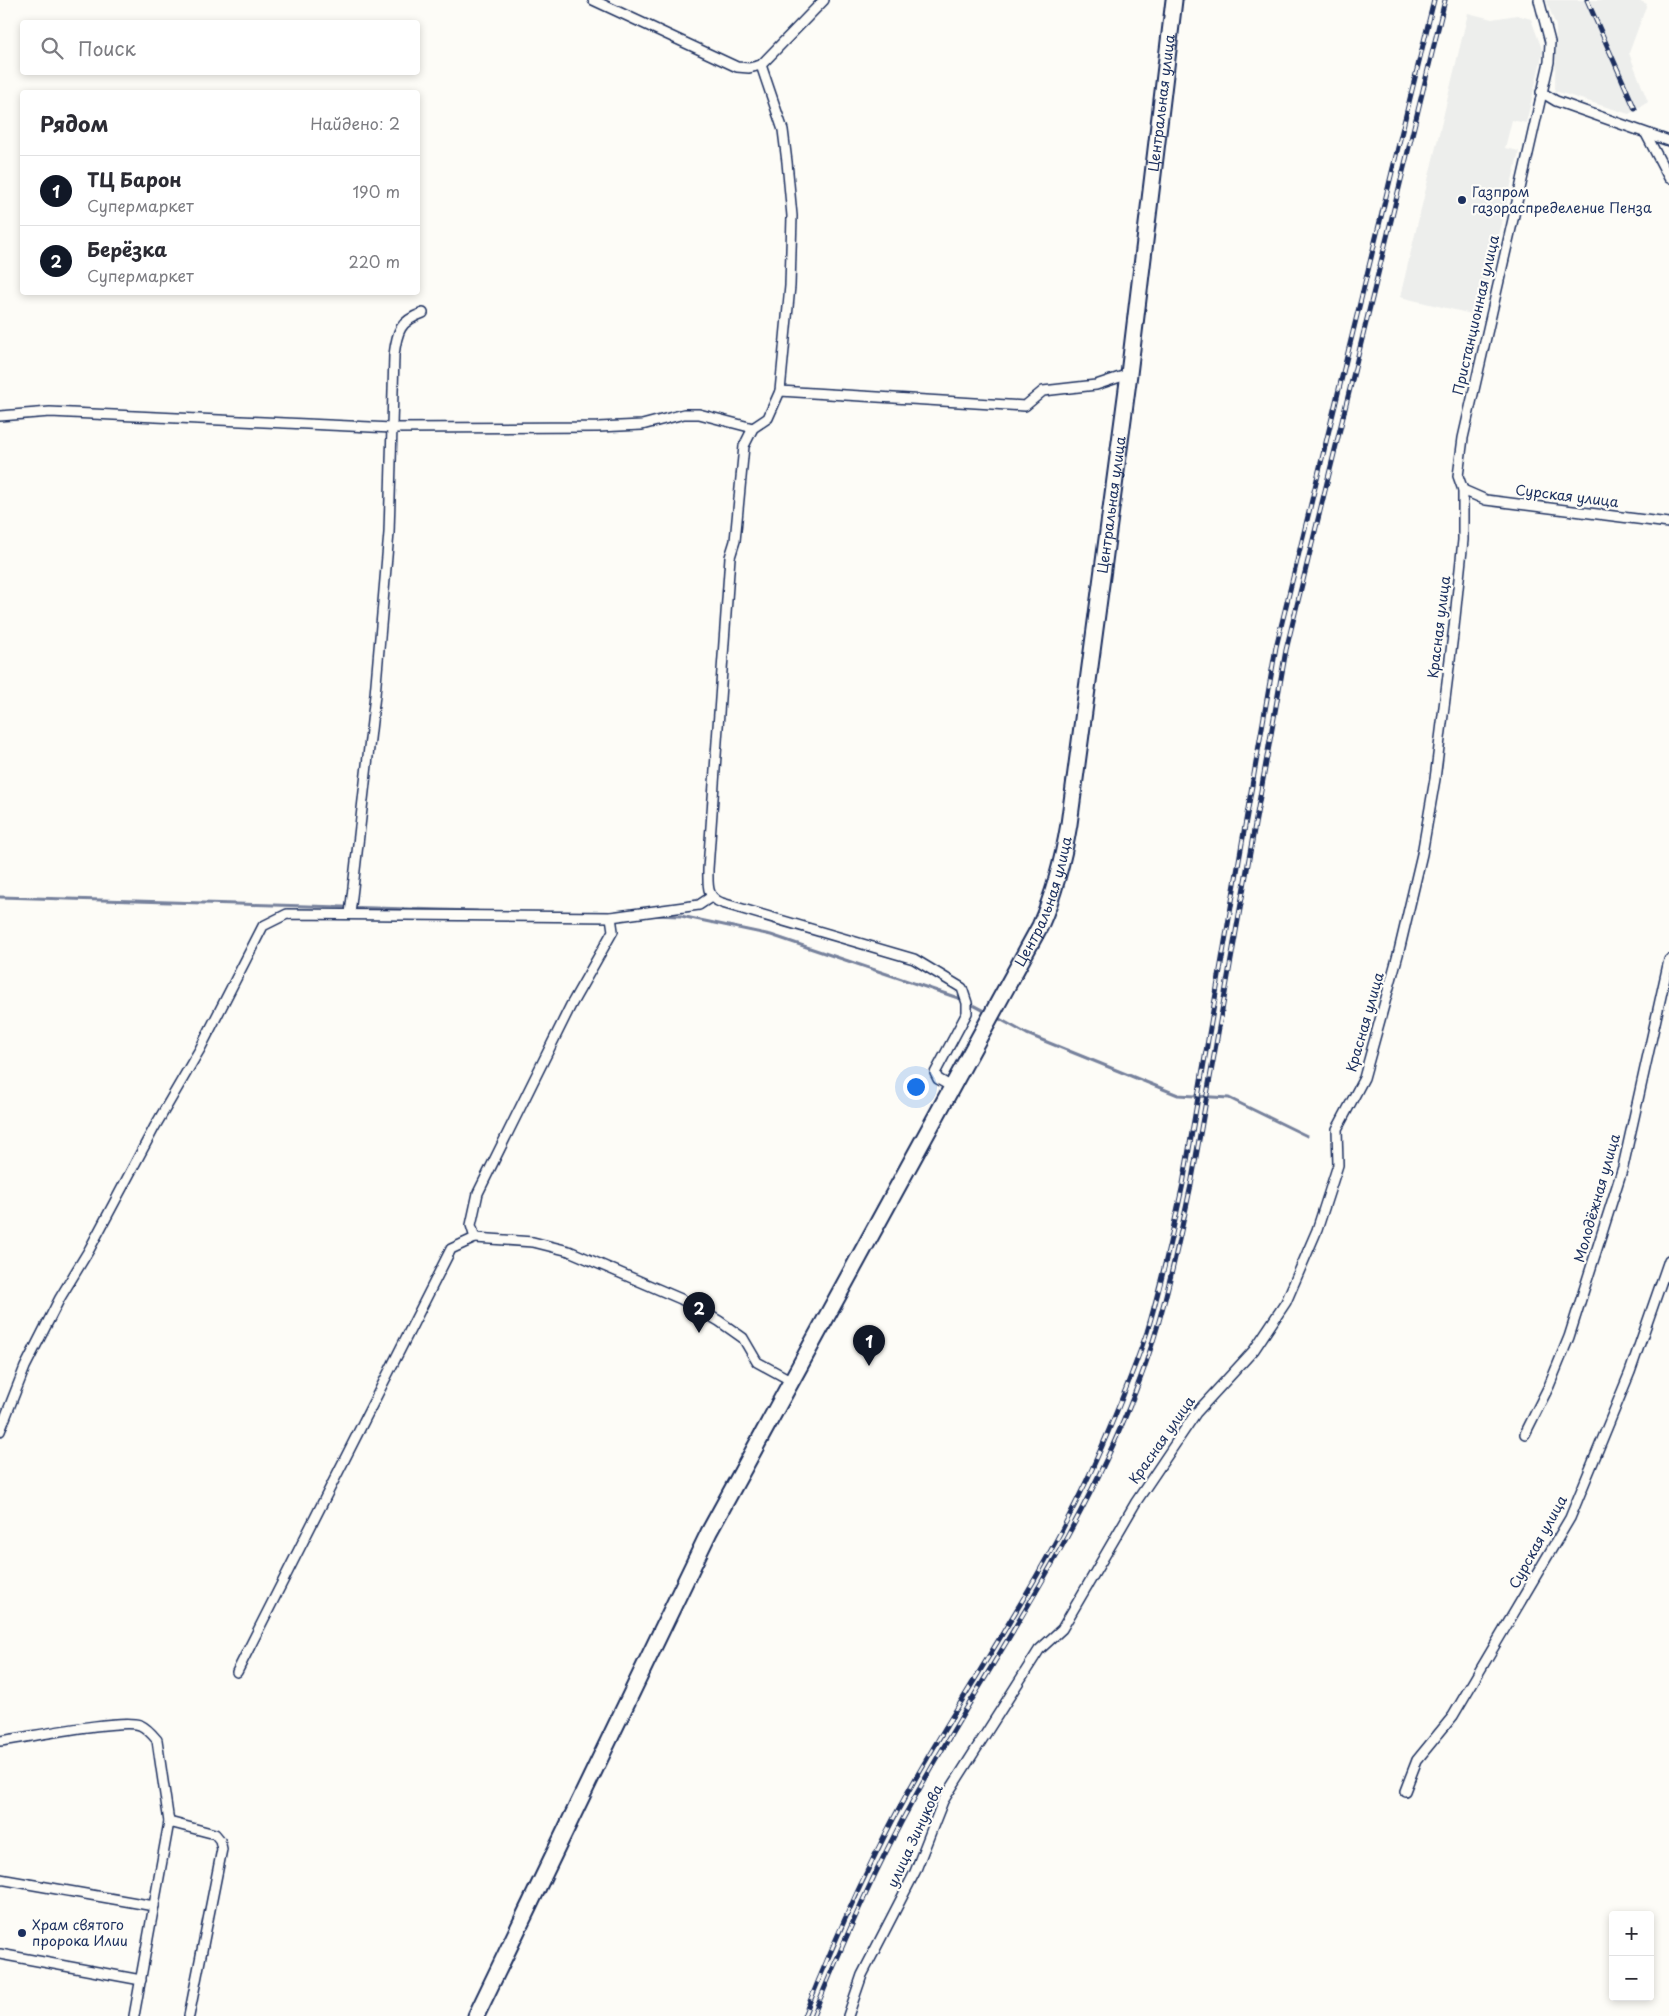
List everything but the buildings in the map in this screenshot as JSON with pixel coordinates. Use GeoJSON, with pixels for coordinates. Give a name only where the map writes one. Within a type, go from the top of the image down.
{"type":"FeatureCollection","features":[{"type":"Feature","properties":{"kind":"main road","name":"Центральная улица"},"geometry":{"type":"LineString","coordinates":[[476,2016],[709,1532],[1040,926],[1052,898],[1062,865],[1071,814],[1129,374],[1174,0]]}},
{"type":"Feature","properties":{"kind":"street"},"geometry":{"type":"LineString","coordinates":[[593,0],[737,67],[749,68],[761,65],[824,0]]}},
{"type":"Feature","properties":{"kind":"street","name":"Пристанционная улица"},"geometry":{"type":"LineString","coordinates":[[1463,490],[1458,476],[1462,438],[1550,52],[1539,0]]}},
{"type":"Feature","properties":{"kind":"street"},"geometry":{"type":"LineString","coordinates":[[761,65],[783,130],[792,216],[790,286],[780,391],[768,418],[753,428],[744,446],[735,541],[730,557],[708,887],[711,897],[722,902],[914,959],[962,988],[967,1003],[967,1013],[935,1072],[938,1079],[952,1087]]}},
{"type":"Feature","properties":{"kind":"street"},"geometry":{"type":"LineString","coordinates":[[1541,92],[1556,101],[1669,141]]}},
{"type":"Feature","properties":{"kind":"street"},"geometry":{"type":"LineString","coordinates":[[1646,134],[1669,178]]}},
{"type":"Feature","properties":{"kind":"street"},"geometry":{"type":"LineString","coordinates":[[350,914],[390,533],[396,340],[402,325],[409,318],[423,313]]}},
{"type":"Feature","properties":{"kind":"street"},"geometry":{"type":"LineString","coordinates":[[780,391],[1026,406],[1043,391],[1080,388],[1129,374]]}},
{"type":"Feature","properties":{"kind":"street"},"geometry":{"type":"LineString","coordinates":[[0,416],[50,412],[392,428],[607,427],[642,425],[684,414],[699,414],[753,428]]}},
{"type":"Feature","properties":{"kind":"street","name":"Сурская улица"},"geometry":{"type":"LineString","coordinates":[[1463,490],[1486,500],[1669,523]]}},
{"type":"Feature","properties":{"kind":"street","name":"Красная улица"},"geometry":{"type":"LineString","coordinates":[[1039,1650],[1062,1629],[1136,1502],[1196,1413],[1254,1350],[1286,1302],[1317,1230],[1338,1165],[1337,1129],[1364,1078],[1399,951],[1422,854],[1435,779],[1454,628],[1462,540],[1463,490]]}},
{"type":"Feature","properties":{"kind":"street"},"geometry":{"type":"LineString","coordinates":[[0,1431],[26,1367],[60,1298],[89,1250],[154,1128],[200,1049],[263,926],[287,914],[611,917],[699,905],[711,897]]}},
{"type":"Feature","properties":{"kind":"street"},"geometry":{"type":"LineString","coordinates":[[475,1238],[472,1225],[478,1193],[571,1005],[613,931],[611,917]]}},
{"type":"Feature","properties":{"kind":"street","name":"Молодёжная улица"},"geometry":{"type":"LineString","coordinates":[[1525,1434],[1549,1386],[1569,1338],[1623,1167],[1669,960]]}},
{"type":"Feature","properties":{"kind":"street"},"geometry":{"type":"LineString","coordinates":[[237,1672],[374,1405],[451,1249],[475,1238],[532,1242],[569,1251],[681,1299],[719,1321],[743,1338],[757,1362],[792,1381]]}},
{"type":"Feature","properties":{"kind":"street","name":"Сурская улица"},"geometry":{"type":"LineString","coordinates":[[1405,1791],[1417,1760],[1453,1716],[1570,1518],[1630,1372],[1669,1260]]}},
{"type":"Feature","properties":{"kind":"street","name":"улица Зинукова"},"geometry":{"type":"LineString","coordinates":[[848,2016],[862,1975],[915,1872],[943,1801],[1039,1650]]}},
{"type":"Feature","properties":{"kind":"street"},"geometry":{"type":"LineString","coordinates":[[0,1741],[113,1724],[138,1724],[150,1732],[157,1740],[169,1822],[134,2016]]}},
{"type":"Feature","properties":{"kind":"street"},"geometry":{"type":"LineString","coordinates":[[169,1822],[216,1834],[222,1849],[189,2016]]}},
{"type":"Feature","properties":{"kind":"street"},"geometry":{"type":"LineString","coordinates":[[0,1880],[154,1906]]}},
{"type":"Feature","properties":{"kind":"street"},"geometry":{"type":"LineString","coordinates":[[0,1954],[141,1980]]}},
{"type":"Feature","properties":{"kind":"shaded area"},"geometry":{"type":"Polygon","coordinates":[[[1546,0],[1638,0],[1647,4],[1629,53],[1648,102],[1629,114],[1555,91],[1556,26],[1546,0]]]}},
{"type":"Feature","properties":{"kind":"shaded area"},"geometry":{"type":"Polygon","coordinates":[[[1468,13],[1492,19],[1517,15],[1531,19],[1543,52],[1526,123],[1512,120],[1505,148],[1519,151],[1480,316],[1400,297],[1468,13]]]}},
{"type":"Feature","properties":{"kind":"waterway"},"geometry":{"type":"LineString","coordinates":[[0,897],[477,911]]}},
{"type":"Feature","properties":{"kind":"waterway"},"geometry":{"type":"LineString","coordinates":[[650,915],[681,916],[771,935],[964,1000]]}},
{"type":"Feature","properties":{"kind":"waterway"},"geometry":{"type":"LineString","coordinates":[[969,1003],[988,1013]]}},
{"type":"Feature","properties":{"kind":"waterway"},"geometry":{"type":"LineString","coordinates":[[996,1017],[1027,1034],[1178,1095],[1229,1098],[1307,1136]]}},
{"type":"Feature","properties":{"kind":"railway"},"geometry":{"type":"LineString","coordinates":[[804,2016],[853,1902],[894,1818],[932,1750],[1028,1592],[1072,1511],[1114,1418],[1147,1332],[1162,1277],[1183,1184],[1276,647],[1434,0]]}},
{"type":"Feature","properties":{"kind":"railway"},"geometry":{"type":"LineString","coordinates":[[813,2016],[861,1904],[901,1822],[1034,1596],[1089,1495],[1114,1443],[1136,1390],[1153,1340],[1168,1289],[1191,1185],[1286,650],[1445,0]]}},
{"type":"Feature","properties":{"kind":"railway"},"geometry":{"type":"LineString","coordinates":[[1587,0],[1635,109]]}},
{"type":"Feature","properties":{"kind":"place","name":"Газпром газораспределение Пенза"},"geometry":{"type":"Point","coordinates":[1462,200]}},
{"type":"Feature","properties":{"kind":"place","name":"Берёзка"},"geometry":{"type":"Point","coordinates":[699,1333]}},
{"type":"Feature","properties":{"kind":"place","name":"ТЦ Барон"},"geometry":{"type":"Point","coordinates":[869,1366]}},
{"type":"Feature","properties":{"kind":"place","name":"Храм святого пророка Илии"},"geometry":{"type":"Point","coordinates":[22,1933]}}]}
